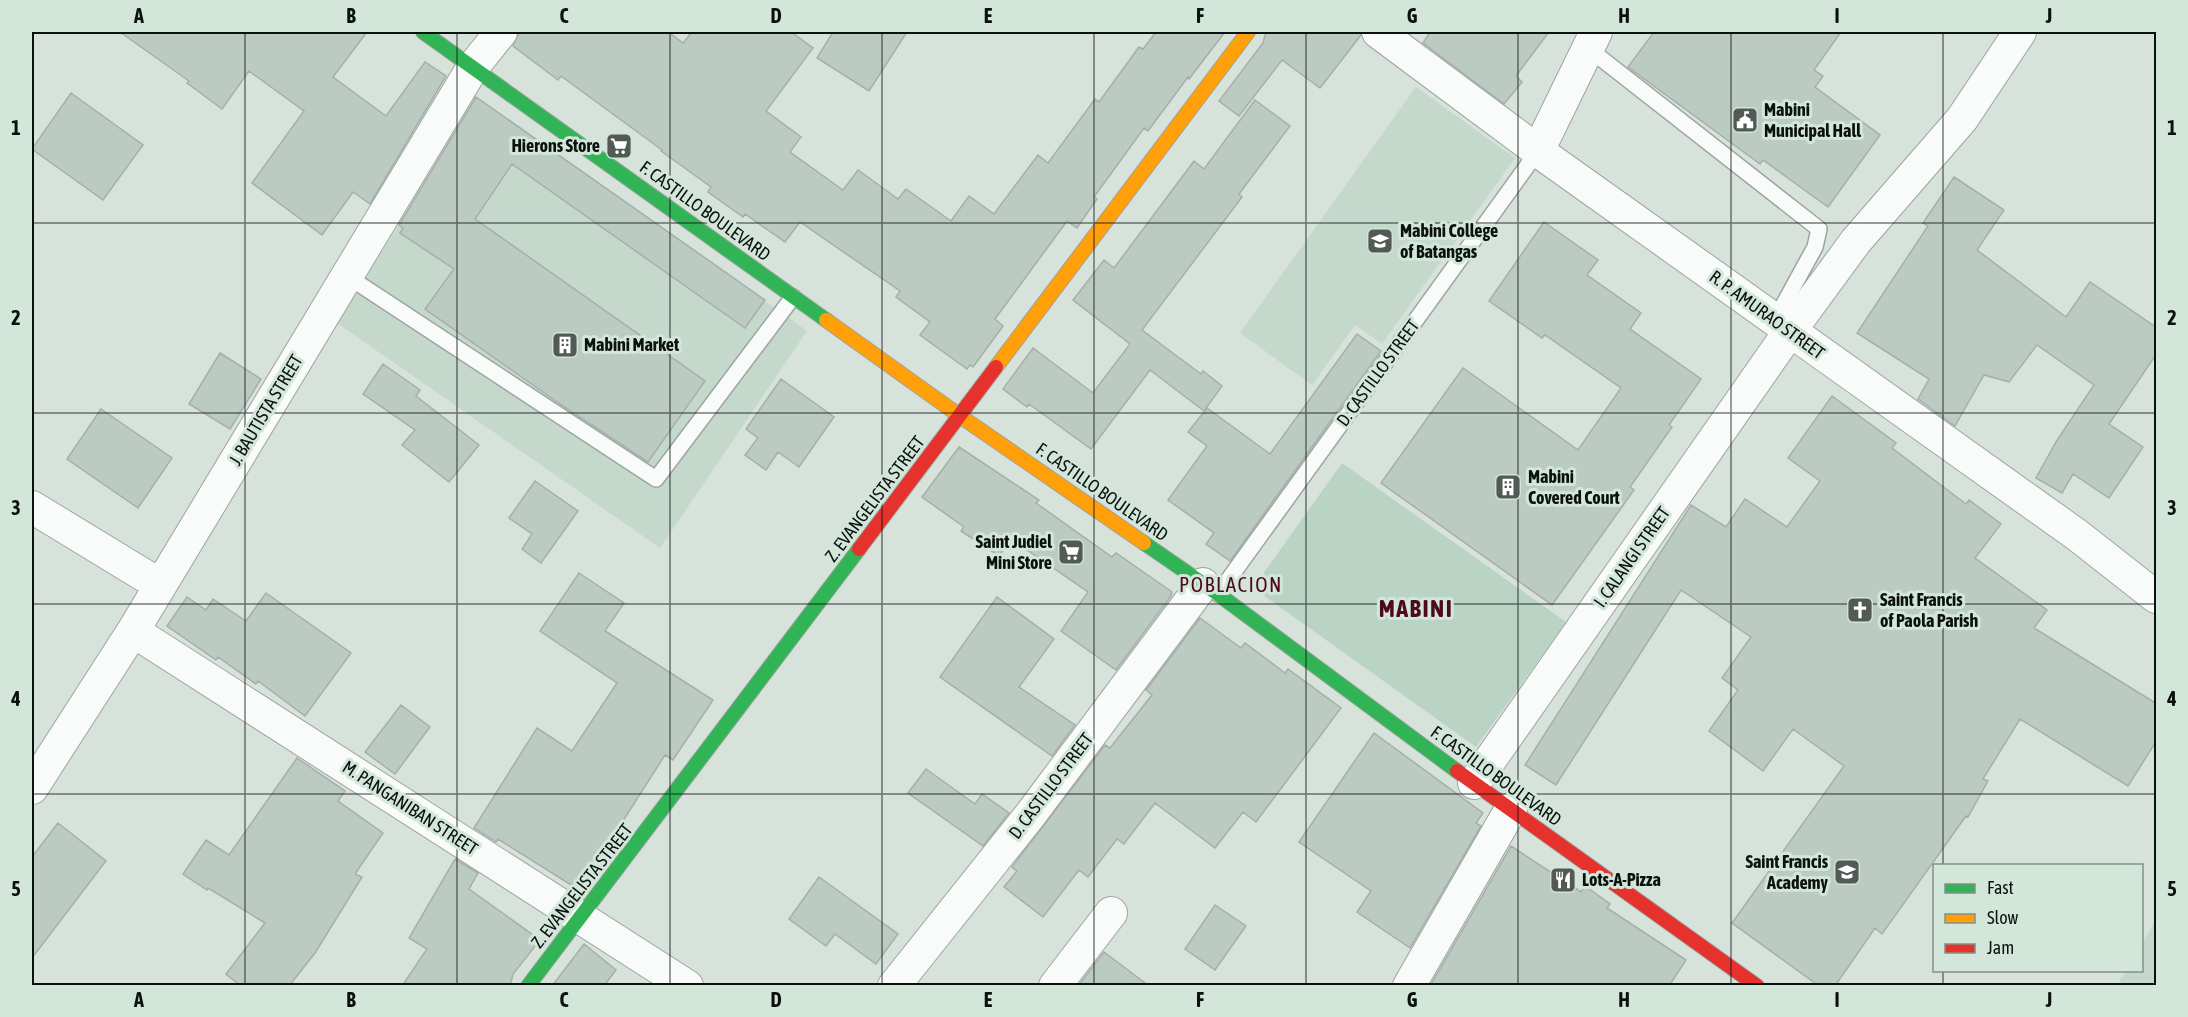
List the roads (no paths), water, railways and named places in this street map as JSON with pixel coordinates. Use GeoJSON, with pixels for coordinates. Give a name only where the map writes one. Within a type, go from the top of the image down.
{"type":"FeatureCollection","features":[{"type":"Feature","properties":{"kind":"main road","name":"F. CASTILLO BOULEVARD"},"geometry":{"type":"LineString","coordinates":[[423,32],[960,416],[1210,589],[1474,783],[1757,986]]}},
{"type":"Feature","properties":{"kind":"main road","name":"Z. EVANGELISTA STREET"},"geometry":{"type":"LineString","coordinates":[[528,986],[1248,32]]}},
{"type":"Feature","properties":{"kind":"street","name":"J. BAUTISTA STREET"},"geometry":{"type":"LineString","coordinates":[[32,788],[133,631],[473,67],[501,32]]}},
{"type":"Feature","properties":{"kind":"street","name":"R. P. AMURAO STREET"},"geometry":{"type":"LineString","coordinates":[[1378,32],[1538,151],[2068,528],[2157,597]]}},
{"type":"Feature","properties":{"kind":"street","name":"I. CALANGI STREET"},"geometry":{"type":"LineString","coordinates":[[1474,783],[1782,326],[1962,119],[2020,32]]}},
{"type":"Feature","properties":{"kind":"street"},"geometry":{"type":"LineString","coordinates":[[1538,151],[1592,40]]}},
{"type":"Feature","properties":{"kind":"street"},"geometry":{"type":"LineString","coordinates":[[32,507],[160,585]]}},
{"type":"Feature","properties":{"kind":"street","name":"D. CASTILLO STREET"},"geometry":{"type":"LineString","coordinates":[[894,986],[1210,589]]}},
{"type":"Feature","properties":{"kind":"street","name":"M. PANGANIBAN STREET"},"geometry":{"type":"LineString","coordinates":[[133,631],[687,986]]}},
{"type":"Feature","properties":{"kind":"street"},"geometry":{"type":"LineString","coordinates":[[1409,986],[1511,809]]}},
{"type":"Feature","properties":{"kind":"street"},"geometry":{"type":"LineString","coordinates":[[1055,986],[1111,913]]}},
{"type":"Feature","properties":{"kind":"lane"},"geometry":{"type":"LineString","coordinates":[[1592,40],[1820,229],[1815,247],[1782,326]]}},
{"type":"Feature","properties":{"kind":"lane","name":"D. CASTILLO STREET"},"geometry":{"type":"LineString","coordinates":[[1210,589],[1538,151]]}},
{"type":"Feature","properties":{"kind":"lane"},"geometry":{"type":"LineString","coordinates":[[347,276],[656,479],[793,297]]}},
{"type":"Feature","properties":{"kind":"place","name":"Mabini Municipal Hall"},"geometry":{"type":"Point","coordinates":[1745,120]}},
{"type":"Feature","properties":{"kind":"place","name":"Hierons Store"},"geometry":{"type":"Point","coordinates":[619,146]}},
{"type":"Feature","properties":{"kind":"place","name":"Mabini College of Batangas"},"geometry":{"type":"Point","coordinates":[1380,241]}},
{"type":"Feature","properties":{"kind":"place","name":"Mabini Market"},"geometry":{"type":"Point","coordinates":[565,345]}},
{"type":"Feature","properties":{"kind":"place","name":"Mabini Covered Court"},"geometry":{"type":"Point","coordinates":[1508,487]}},
{"type":"Feature","properties":{"kind":"place","name":"Saint Judiel Mini Store"},"geometry":{"type":"Point","coordinates":[1071,552]}},
{"type":"Feature","properties":{"kind":"place","name":"Saint Francis of Paola Parish"},"geometry":{"type":"Point","coordinates":[1860,610]}},
{"type":"Feature","properties":{"kind":"place","name":"Saint Francis Academy"},"geometry":{"type":"Point","coordinates":[1847,872]}},
{"type":"Feature","properties":{"kind":"place","name":"Lots-A-Pizza"},"geometry":{"type":"Point","coordinates":[1563,880]}},
{"type":"Feature","properties":{"kind":"district","name":"POBLACION"},"geometry":{"type":"Point","coordinates":[1231,585]}},
{"type":"Feature","properties":{"kind":"district","name":"MABINI"},"geometry":{"type":"Point","coordinates":[1416,609]}}]}
